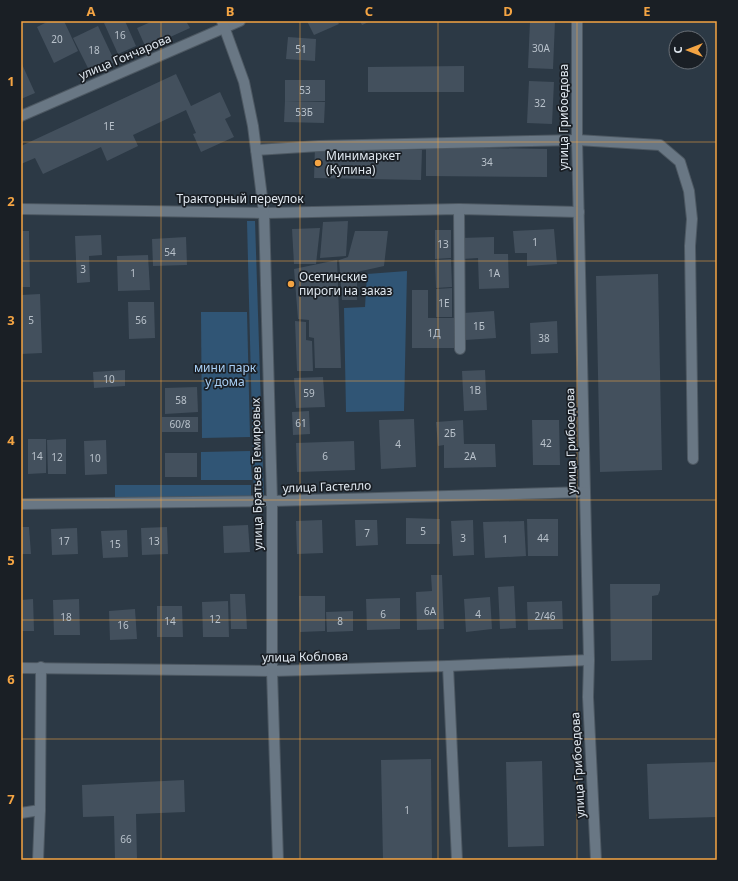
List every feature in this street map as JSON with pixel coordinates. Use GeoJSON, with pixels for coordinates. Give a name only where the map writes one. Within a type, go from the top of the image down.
{"type":"FeatureCollection","features":[{"type":"Feature","properties":{"kind":"street","name":"улица Гончарова"},"geometry":{"type":"LineString","coordinates":[[21,116],[224,24],[240,21]]}},
{"type":"Feature","properties":{"kind":"street","name":"улица Грибоедова"},"geometry":{"type":"LineString","coordinates":[[577,21],[576,140],[589,660],[588,698],[596,860]]}},
{"type":"Feature","properties":{"kind":"street","name":"улица Братьев Темировых"},"geometry":{"type":"LineString","coordinates":[[224,24],[244,82],[253,126],[264,214],[272,501],[272,671],[278,860]]}},
{"type":"Feature","properties":{"kind":"street"},"geometry":{"type":"LineString","coordinates":[[256,150],[319,146],[576,140],[660,145],[680,162],[689,191],[692,219],[690,246],[693,459]]}},
{"type":"Feature","properties":{"kind":"street","name":"Тракторный переулок"},"geometry":{"type":"LineString","coordinates":[[21,209],[264,214],[459,209],[579,212]]}},
{"type":"Feature","properties":{"kind":"street"},"geometry":{"type":"LineString","coordinates":[[459,209],[460,349]]}},
{"type":"Feature","properties":{"kind":"street","name":"улица Гастелло"},"geometry":{"type":"LineString","coordinates":[[21,504],[272,501],[585,492]]}},
{"type":"Feature","properties":{"kind":"street","name":"улица Коблова"},"geometry":{"type":"LineString","coordinates":[[21,668],[41,667],[272,671],[589,660]]}},
{"type":"Feature","properties":{"kind":"street"},"geometry":{"type":"LineString","coordinates":[[448,666],[457,860]]}},
{"type":"Feature","properties":{"kind":"street"},"geometry":{"type":"LineString","coordinates":[[38,860],[40,810],[41,667]]}},
{"type":"Feature","properties":{"kind":"street"},"geometry":{"type":"LineString","coordinates":[[21,813],[40,810]]}},
{"type":"Feature","properties":{"kind":"green space"},"geometry":{"type":"Polygon","coordinates":[[[247,221],[255,221],[264,500],[254,500],[247,221]]]}},
{"type":"Feature","properties":{"kind":"green space"},"geometry":{"type":"Polygon","coordinates":[[[407,271],[404,411],[346,412],[344,308],[365,307],[367,274],[407,271]]]}},
{"type":"Feature","properties":{"kind":"green space","name":"мини парк у дома"},"geometry":{"type":"Polygon","coordinates":[[[201,312],[247,312],[250,437],[202,438],[201,312]]]}},
{"type":"Feature","properties":{"kind":"green space"},"geometry":{"type":"Polygon","coordinates":[[[250,451],[252,480],[201,480],[201,452],[250,451]]]}},
{"type":"Feature","properties":{"kind":"green space"},"geometry":{"type":"Polygon","coordinates":[[[115,485],[251,485],[251,500],[115,501],[115,485]]]}},
{"type":"Feature","properties":{"kind":"building"},"geometry":{"type":"Polygon","coordinates":[[[49,21],[64,21],[78,51],[54,63],[37,27],[49,21]]]}},
{"type":"Feature","properties":{"kind":"building"},"geometry":{"type":"Polygon","coordinates":[[[109,21],[125,21],[136,46],[118,54],[104,23],[109,21]]]}},
{"type":"Feature","properties":{"kind":"building"},"geometry":{"type":"Polygon","coordinates":[[[153,21],[186,21],[190,28],[146,48],[137,28],[153,21]]]}},
{"type":"Feature","properties":{"kind":"building"},"geometry":{"type":"Polygon","coordinates":[[[307,21],[337,21],[339,24],[314,35],[307,21]]]}},
{"type":"Feature","properties":{"kind":"building"},"geometry":{"type":"Polygon","coordinates":[[[360,21],[371,21],[362,25],[360,21]]]}},
{"type":"Feature","properties":{"kind":"building"},"geometry":{"type":"Polygon","coordinates":[[[530,21],[555,21],[553,69],[528,68],[530,21]]]}},
{"type":"Feature","properties":{"kind":"building"},"geometry":{"type":"Polygon","coordinates":[[[98,26],[115,62],[91,74],[73,38],[98,26]]]}},
{"type":"Feature","properties":{"kind":"building"},"geometry":{"type":"Polygon","coordinates":[[[288,37],[316,39],[315,61],[286,59],[288,37]]]}},
{"type":"Feature","properties":{"kind":"building"},"geometry":{"type":"Polygon","coordinates":[[[21,62],[35,93],[21,99],[21,62]]]}},
{"type":"Feature","properties":{"kind":"building"},"geometry":{"type":"Polygon","coordinates":[[[464,66],[464,92],[368,92],[368,67],[464,66]]]}},
{"type":"Feature","properties":{"kind":"building"},"geometry":{"type":"Polygon","coordinates":[[[176,74],[191,106],[220,92],[231,116],[225,119],[234,137],[201,152],[193,134],[196,133],[186,110],[133,135],[138,146],[107,161],[101,147],[43,174],[35,158],[21,164],[21,146],[176,74]]]}},
{"type":"Feature","properties":{"kind":"building"},"geometry":{"type":"Polygon","coordinates":[[[285,80],[325,80],[325,101],[285,101],[285,80]]]}},
{"type":"Feature","properties":{"kind":"building"},"geometry":{"type":"Polygon","coordinates":[[[529,81],[554,82],[552,124],[527,123],[529,81]]]}},
{"type":"Feature","properties":{"kind":"building"},"geometry":{"type":"Polygon","coordinates":[[[285,101],[325,102],[324,123],[284,122],[285,101]]]}},
{"type":"Feature","properties":{"kind":"building"},"geometry":{"type":"Polygon","coordinates":[[[315,147],[422,150],[421,180],[314,178],[315,147]]]}},
{"type":"Feature","properties":{"kind":"building"},"geometry":{"type":"Polygon","coordinates":[[[426,147],[547,149],[547,177],[426,176],[426,147]]]}},
{"type":"Feature","properties":{"kind":"building"},"geometry":{"type":"Polygon","coordinates":[[[348,221],[346,256],[320,258],[323,222],[348,221]]]}},
{"type":"Feature","properties":{"kind":"building"},"geometry":{"type":"Polygon","coordinates":[[[320,228],[316,264],[294,264],[292,229],[320,228]]]}},
{"type":"Feature","properties":{"kind":"building"},"geometry":{"type":"Polygon","coordinates":[[[554,229],[557,264],[527,266],[527,253],[515,253],[513,231],[554,229]]]}},
{"type":"Feature","properties":{"kind":"building"},"geometry":{"type":"Polygon","coordinates":[[[435,230],[451,230],[451,258],[435,259],[435,230]]]}},
{"type":"Feature","properties":{"kind":"building"},"geometry":{"type":"Polygon","coordinates":[[[21,231],[29,231],[30,287],[21,287],[21,231]]]}},
{"type":"Feature","properties":{"kind":"building"},"geometry":{"type":"Polygon","coordinates":[[[355,231],[388,231],[384,266],[357,272],[357,300],[342,300],[339,260],[348,257],[355,231]]]}},
{"type":"Feature","properties":{"kind":"building"},"geometry":{"type":"Polygon","coordinates":[[[101,235],[102,255],[89,256],[90,282],[77,283],[75,236],[101,235]]]}},
{"type":"Feature","properties":{"kind":"building"},"geometry":{"type":"Polygon","coordinates":[[[186,237],[187,265],[153,266],[152,239],[186,237]]]}},
{"type":"Feature","properties":{"kind":"building"},"geometry":{"type":"Polygon","coordinates":[[[494,237],[494,254],[508,254],[509,288],[479,289],[478,258],[462,259],[461,238],[494,237]]]}},
{"type":"Feature","properties":{"kind":"building"},"geometry":{"type":"Polygon","coordinates":[[[148,255],[150,290],[118,291],[117,256],[148,255]]]}},
{"type":"Feature","properties":{"kind":"building"},"geometry":{"type":"Polygon","coordinates":[[[451,259],[452,287],[436,288],[435,260],[451,259]]]}},
{"type":"Feature","properties":{"kind":"building"},"geometry":{"type":"Polygon","coordinates":[[[337,260],[341,368],[315,368],[314,338],[309,337],[309,320],[298,319],[294,269],[337,260]]]}},
{"type":"Feature","properties":{"kind":"building"},"geometry":{"type":"Polygon","coordinates":[[[658,274],[662,470],[600,472],[596,276],[658,274]]]}},
{"type":"Feature","properties":{"kind":"building"},"geometry":{"type":"Polygon","coordinates":[[[452,288],[452,317],[436,317],[436,289],[452,288]]]}},
{"type":"Feature","properties":{"kind":"building"},"geometry":{"type":"Polygon","coordinates":[[[412,290],[428,290],[428,318],[456,318],[456,348],[412,348],[412,290]]]}},
{"type":"Feature","properties":{"kind":"building"},"geometry":{"type":"Polygon","coordinates":[[[40,294],[42,353],[21,354],[21,295],[40,294]]]}},
{"type":"Feature","properties":{"kind":"building"},"geometry":{"type":"Polygon","coordinates":[[[128,302],[154,302],[155,338],[129,339],[128,302]]]}},
{"type":"Feature","properties":{"kind":"building"},"geometry":{"type":"Polygon","coordinates":[[[494,311],[496,338],[465,340],[463,313],[494,311]]]}},
{"type":"Feature","properties":{"kind":"building"},"geometry":{"type":"Polygon","coordinates":[[[295,321],[306,322],[306,340],[312,341],[313,371],[297,371],[295,321]]]}},
{"type":"Feature","properties":{"kind":"building"},"geometry":{"type":"Polygon","coordinates":[[[557,321],[558,353],[531,354],[530,323],[557,321]]]}},
{"type":"Feature","properties":{"kind":"building"},"geometry":{"type":"Polygon","coordinates":[[[125,370],[125,386],[94,388],[93,372],[125,370]]]}},
{"type":"Feature","properties":{"kind":"building"},"geometry":{"type":"Polygon","coordinates":[[[485,370],[487,410],[464,411],[462,371],[485,370]]]}},
{"type":"Feature","properties":{"kind":"building"},"geometry":{"type":"Polygon","coordinates":[[[323,377],[325,407],[296,408],[294,378],[323,377]]]}},
{"type":"Feature","properties":{"kind":"building"},"geometry":{"type":"Polygon","coordinates":[[[197,387],[198,412],[165,414],[165,388],[197,387]]]}},
{"type":"Feature","properties":{"kind":"building"},"geometry":{"type":"Polygon","coordinates":[[[309,411],[310,434],[293,435],[292,412],[309,411]]]}},
{"type":"Feature","properties":{"kind":"building"},"geometry":{"type":"Polygon","coordinates":[[[162,417],[198,417],[198,432],[162,432],[162,417]]]}},
{"type":"Feature","properties":{"kind":"building"},"geometry":{"type":"Polygon","coordinates":[[[414,419],[416,467],[381,469],[379,420],[414,419]]]}},
{"type":"Feature","properties":{"kind":"building"},"geometry":{"type":"Polygon","coordinates":[[[463,420],[464,444],[495,444],[496,467],[444,468],[444,445],[438,446],[436,422],[463,420]]]}},
{"type":"Feature","properties":{"kind":"building"},"geometry":{"type":"Polygon","coordinates":[[[532,420],[559,420],[560,465],[533,465],[532,420]]]}},
{"type":"Feature","properties":{"kind":"building"},"geometry":{"type":"Polygon","coordinates":[[[28,439],[46,439],[46,473],[28,474],[28,439]]]}},
{"type":"Feature","properties":{"kind":"building"},"geometry":{"type":"Polygon","coordinates":[[[66,439],[66,474],[48,474],[47,440],[66,439]]]}},
{"type":"Feature","properties":{"kind":"building"},"geometry":{"type":"Polygon","coordinates":[[[106,440],[107,474],[85,475],[84,441],[106,440]]]}},
{"type":"Feature","properties":{"kind":"building"},"geometry":{"type":"Polygon","coordinates":[[[354,441],[355,470],[297,472],[296,443],[354,441]]]}},
{"type":"Feature","properties":{"kind":"building"},"geometry":{"type":"Polygon","coordinates":[[[165,453],[197,453],[197,477],[165,477],[165,453]]]}},
{"type":"Feature","properties":{"kind":"building"},"geometry":{"type":"Polygon","coordinates":[[[406,518],[440,519],[440,544],[406,544],[406,518]]]}},
{"type":"Feature","properties":{"kind":"building"},"geometry":{"type":"Polygon","coordinates":[[[527,519],[558,519],[558,556],[528,556],[527,519]]]}},
{"type":"Feature","properties":{"kind":"building"},"geometry":{"type":"Polygon","coordinates":[[[322,520],[323,553],[297,554],[296,521],[322,520]]]}},
{"type":"Feature","properties":{"kind":"building"},"geometry":{"type":"Polygon","coordinates":[[[355,520],[377,520],[378,545],[356,546],[355,520]]]}},
{"type":"Feature","properties":{"kind":"building"},"geometry":{"type":"Polygon","coordinates":[[[473,520],[474,555],[453,556],[451,521],[473,520]]]}},
{"type":"Feature","properties":{"kind":"building"},"geometry":{"type":"Polygon","coordinates":[[[524,521],[526,556],[485,558],[483,522],[524,521]]]}},
{"type":"Feature","properties":{"kind":"building"},"geometry":{"type":"Polygon","coordinates":[[[248,525],[250,552],[224,553],[223,526],[248,525]]]}},
{"type":"Feature","properties":{"kind":"building"},"geometry":{"type":"Polygon","coordinates":[[[21,527],[29,527],[31,554],[21,554],[21,527]]]}},
{"type":"Feature","properties":{"kind":"building"},"geometry":{"type":"Polygon","coordinates":[[[167,527],[168,554],[142,555],[141,528],[167,527]]]}},
{"type":"Feature","properties":{"kind":"building"},"geometry":{"type":"Polygon","coordinates":[[[77,528],[78,554],[52,555],[51,529],[77,528]]]}},
{"type":"Feature","properties":{"kind":"building"},"geometry":{"type":"Polygon","coordinates":[[[127,530],[128,557],[103,558],[101,531],[127,530]]]}},
{"type":"Feature","properties":{"kind":"building"},"geometry":{"type":"Polygon","coordinates":[[[431,575],[442,575],[444,629],[417,630],[416,592],[432,591],[431,575]]]}},
{"type":"Feature","properties":{"kind":"building"},"geometry":{"type":"Polygon","coordinates":[[[610,584],[660,584],[658,595],[652,596],[652,660],[611,661],[610,584]]]}},
{"type":"Feature","properties":{"kind":"building"},"geometry":{"type":"Polygon","coordinates":[[[514,586],[516,628],[500,629],[498,587],[514,586]]]}},
{"type":"Feature","properties":{"kind":"building"},"geometry":{"type":"Polygon","coordinates":[[[230,594],[245,594],[247,629],[231,629],[230,594]]]}},
{"type":"Feature","properties":{"kind":"building"},"geometry":{"type":"Polygon","coordinates":[[[299,596],[325,596],[325,631],[300,632],[299,596]]]}},
{"type":"Feature","properties":{"kind":"building"},"geometry":{"type":"Polygon","coordinates":[[[490,597],[492,629],[466,632],[464,599],[490,597]]]}},
{"type":"Feature","properties":{"kind":"building"},"geometry":{"type":"Polygon","coordinates":[[[400,598],[400,629],[367,630],[366,599],[400,598]]]}},
{"type":"Feature","properties":{"kind":"building"},"geometry":{"type":"Polygon","coordinates":[[[33,599],[34,631],[21,631],[21,600],[33,599]]]}},
{"type":"Feature","properties":{"kind":"building"},"geometry":{"type":"Polygon","coordinates":[[[79,599],[80,635],[54,635],[53,600],[79,599]]]}},
{"type":"Feature","properties":{"kind":"building"},"geometry":{"type":"Polygon","coordinates":[[[228,601],[229,637],[203,637],[202,602],[228,601]]]}},
{"type":"Feature","properties":{"kind":"building"},"geometry":{"type":"Polygon","coordinates":[[[562,601],[563,629],[528,630],[527,602],[562,601]]]}},
{"type":"Feature","properties":{"kind":"building"},"geometry":{"type":"Polygon","coordinates":[[[157,606],[182,606],[183,637],[157,637],[157,606]]]}},
{"type":"Feature","properties":{"kind":"building"},"geometry":{"type":"Polygon","coordinates":[[[135,609],[137,639],[110,640],[109,611],[135,609]]]}},
{"type":"Feature","properties":{"kind":"building"},"geometry":{"type":"Polygon","coordinates":[[[353,611],[353,631],[327,632],[326,612],[353,611]]]}},
{"type":"Feature","properties":{"kind":"building"},"geometry":{"type":"Polygon","coordinates":[[[431,759],[432,860],[383,860],[381,760],[431,759]]]}},
{"type":"Feature","properties":{"kind":"building"},"geometry":{"type":"Polygon","coordinates":[[[542,761],[544,846],[508,847],[506,762],[542,761]]]}},
{"type":"Feature","properties":{"kind":"building"},"geometry":{"type":"Polygon","coordinates":[[[717,762],[717,817],[649,819],[647,764],[717,762]]]}},
{"type":"Feature","properties":{"kind":"building"},"geometry":{"type":"Polygon","coordinates":[[[184,780],[185,812],[136,814],[137,860],[115,860],[114,816],[83,817],[82,785],[184,780]]]}},
{"type":"Feature","properties":{"kind":"place","name":"Минимаркет (Купина)"},"geometry":{"type":"Point","coordinates":[318,163]}},
{"type":"Feature","properties":{"kind":"place","name":"Осетинские пироги на заказ"},"geometry":{"type":"Point","coordinates":[291,284]}}]}
